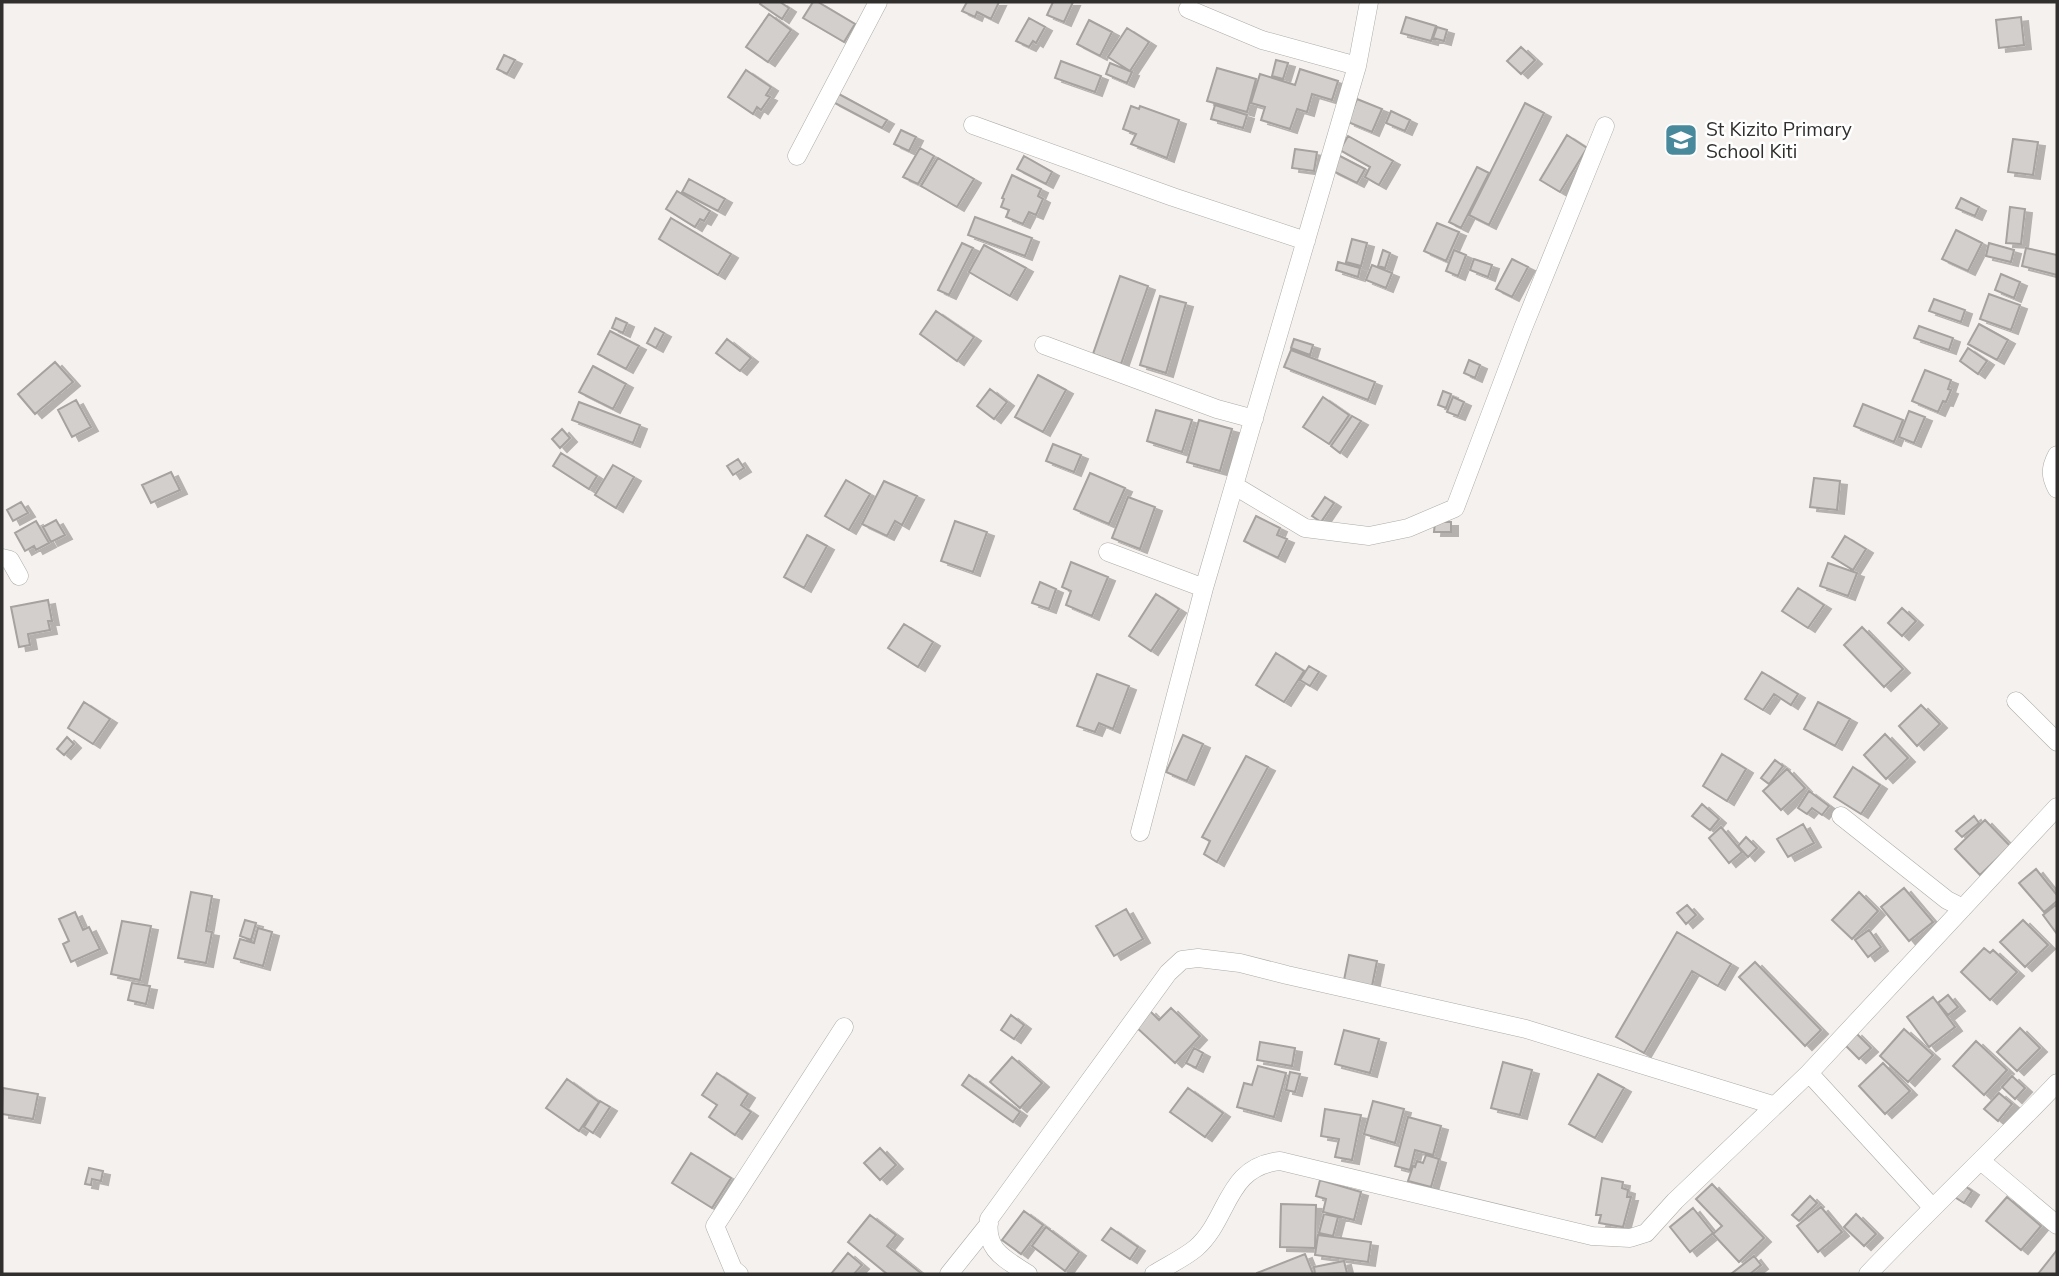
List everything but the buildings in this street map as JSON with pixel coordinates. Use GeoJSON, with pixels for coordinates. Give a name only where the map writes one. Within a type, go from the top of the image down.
{"type":"FeatureCollection","features":[{"type":"Feature","properties":{"kind":"street"},"geometry":{"type":"LineString","coordinates":[[797,156],[878,2]]}},
{"type":"Feature","properties":{"kind":"street"},"geometry":{"type":"LineString","coordinates":[[1140,832],[1204,588],[1357,66],[1369,2]]}},
{"type":"Feature","properties":{"kind":"street"},"geometry":{"type":"LineString","coordinates":[[1188,9],[1262,40],[1357,66]]}},
{"type":"Feature","properties":{"kind":"street"},"geometry":{"type":"LineString","coordinates":[[973,125],[1173,197],[1306,241]]}},
{"type":"Feature","properties":{"kind":"street"},"geometry":{"type":"LineString","coordinates":[[1235,486],[1305,527],[1369,536],[1408,528],[1455,508],[1523,328],[1605,125]]}},
{"type":"Feature","properties":{"kind":"street"},"geometry":{"type":"LineString","coordinates":[[1044,345],[1254,419]]}},
{"type":"Feature","properties":{"kind":"street"},"geometry":{"type":"LineString","coordinates":[[2057,455],[2051,465],[2051,477],[2057,489]]}},
{"type":"Feature","properties":{"kind":"street"},"geometry":{"type":"LineString","coordinates":[[1108,552],[1204,588]]}},
{"type":"Feature","properties":{"kind":"street"},"geometry":{"type":"LineString","coordinates":[[2,558],[10,560],[19,576]]}},
{"type":"Feature","properties":{"kind":"street"},"geometry":{"type":"LineString","coordinates":[[2016,701],[2057,742]]}},
{"type":"Feature","properties":{"kind":"street"},"geometry":{"type":"LineString","coordinates":[[1154,1274],[1196,1248],[1213,1226],[1241,1178],[1266,1162],[1280,1161],[1592,1236],[1630,1238],[1646,1233],[1675,1201],[1809,1073],[2057,807]]}},
{"type":"Feature","properties":{"kind":"street"},"geometry":{"type":"LineString","coordinates":[[1841,816],[1947,900],[1963,908]]}},
{"type":"Feature","properties":{"kind":"street"},"geometry":{"type":"LineString","coordinates":[[1028,1274],[990,1244],[987,1233],[989,1219],[1168,973],[1182,960],[1198,958],[1240,962],[1526,1029],[1773,1105]]}},
{"type":"Feature","properties":{"kind":"street"},"geometry":{"type":"LineString","coordinates":[[739,1274],[733,1269],[715,1226],[844,1027]]}},
{"type":"Feature","properties":{"kind":"street"},"geometry":{"type":"LineString","coordinates":[[1809,1073],[1932,1207]]}},
{"type":"Feature","properties":{"kind":"street"},"geometry":{"type":"LineString","coordinates":[[1868,1274],[2057,1083]]}},
{"type":"Feature","properties":{"kind":"street"},"geometry":{"type":"LineString","coordinates":[[1981,1161],[2057,1225]]}},
{"type":"Feature","properties":{"kind":"street"},"geometry":{"type":"LineString","coordinates":[[949,1274],[989,1224]]}},
{"type":"Feature","properties":{"kind":"place","name":"St Kizito Primary School Kiti"},"geometry":{"type":"Point","coordinates":[1681,140]}}]}
